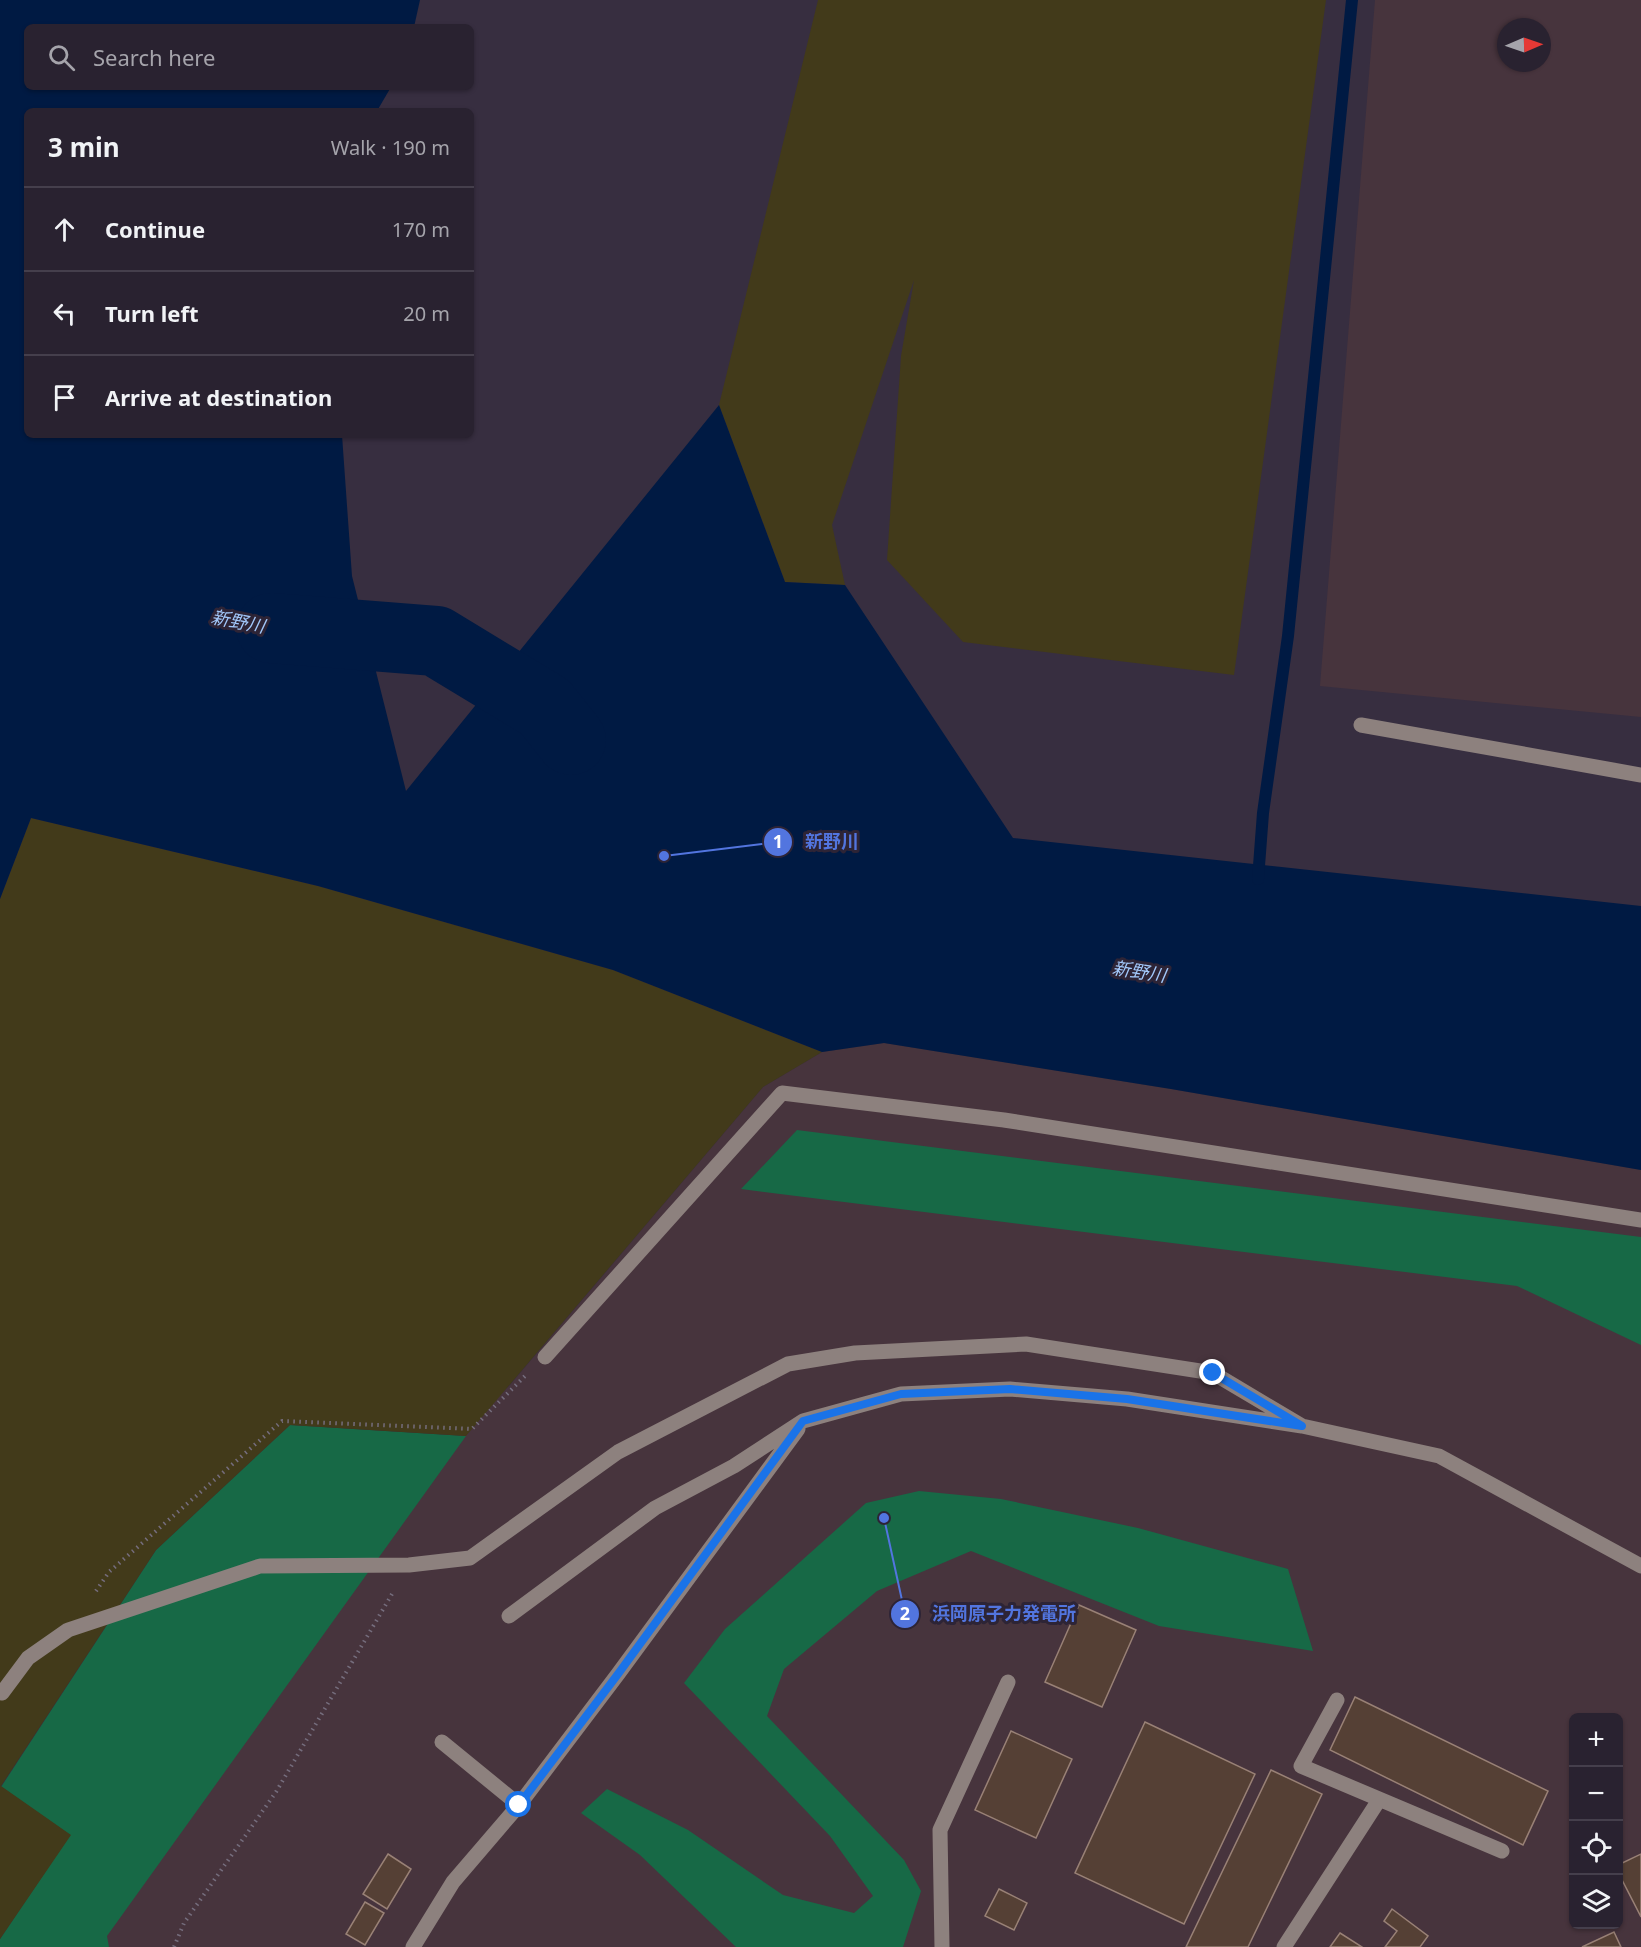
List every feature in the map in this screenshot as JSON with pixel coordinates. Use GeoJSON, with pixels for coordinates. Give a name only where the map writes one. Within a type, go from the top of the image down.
{"type":"FeatureCollection","features":[{"type":"Feature","properties":{"kind":"street"},"geometry":{"type":"LineString","coordinates":[[1361,725],[1641,775]]}},
{"type":"Feature","properties":{"kind":"street"},"geometry":{"type":"LineString","coordinates":[[545,1357],[782,1093],[1004,1120],[1641,1220]]}},
{"type":"Feature","properties":{"kind":"street"},"geometry":{"type":"LineString","coordinates":[[2,1693],[28,1658],[68,1630],[260,1566],[409,1565],[470,1558],[618,1452],[788,1364],[855,1353],[1026,1344],[1213,1373],[1302,1426]]}},
{"type":"Feature","properties":{"kind":"street"},"geometry":{"type":"LineString","coordinates":[[509,1617],[655,1508],[734,1466],[803,1421],[901,1394],[1010,1389],[1127,1399],[1302,1426],[1439,1456],[1641,1566]]}},
{"type":"Feature","properties":{"kind":"street"},"geometry":{"type":"LineString","coordinates":[[412,1947],[453,1882],[519,1805],[803,1421]]}},
{"type":"Feature","properties":{"kind":"street"},"geometry":{"type":"LineString","coordinates":[[942,1947],[940,1830],[1008,1682]]}},
{"type":"Feature","properties":{"kind":"street"},"geometry":{"type":"LineString","coordinates":[[1337,1700],[1301,1766],[1502,1851]]}},
{"type":"Feature","properties":{"kind":"street"},"geometry":{"type":"LineString","coordinates":[[442,1742],[519,1805]]}},
{"type":"Feature","properties":{"kind":"street"},"geometry":{"type":"LineString","coordinates":[[1284,1947],[1379,1800]]}},
{"type":"Feature","properties":{"kind":"path"},"geometry":{"type":"LineString","coordinates":[[95,1591],[109,1572],[282,1421],[472,1429],[545,1357]]}},
{"type":"Feature","properties":{"kind":"path"},"geometry":{"type":"LineString","coordinates":[[174,1947],[184,1923],[276,1792],[409,1565]]}},
{"type":"Feature","properties":{"kind":"shaded area"},"geometry":{"type":"Polygon","coordinates":[[[1375,0],[1641,0],[1641,717],[1320,686],[1375,0]]]}},
{"type":"Feature","properties":{"kind":"shaded area"},"geometry":{"type":"Polygon","coordinates":[[[884,1043],[1171,1089],[1641,1170],[1641,1947],[90,1947],[469,1423],[509,1386],[763,1087],[822,1052],[884,1043]]]}},
{"type":"Feature","properties":{"kind":"green space"},"geometry":{"type":"Polygon","coordinates":[[[797,1130],[1641,1237],[1641,1345],[1517,1286],[741,1189],[797,1130]]]}},
{"type":"Feature","properties":{"kind":"green space"},"geometry":{"type":"Polygon","coordinates":[[[290,1425],[466,1436],[107,1936],[109,1947],[0,1947],[0,1939],[70,1835],[1,1787],[156,1550],[290,1425]]]}},
{"type":"Feature","properties":{"kind":"green space"},"geometry":{"type":"Polygon","coordinates":[[[919,1491],[1001,1499],[1138,1528],[1288,1569],[1313,1651],[1159,1626],[971,1551],[877,1591],[784,1669],[767,1716],[904,1860],[921,1891],[903,1947],[736,1947],[640,1855],[581,1813],[607,1789],[688,1830],[783,1895],[854,1913],[873,1896],[830,1836],[684,1683],[725,1629],[866,1503],[919,1491]]]}},
{"type":"Feature","properties":{"kind":"sand"},"geometry":{"type":"Polygon","coordinates":[[[818,0],[1326,0],[1234,675],[963,642],[887,560],[901,356],[914,280],[832,525],[845,585],[785,582],[719,405],[818,0]]]}},
{"type":"Feature","properties":{"kind":"sand"},"geometry":{"type":"Polygon","coordinates":[[[31,818],[318,886],[613,970],[822,1052],[763,1087],[466,1436],[290,1425],[156,1550],[1,1786],[71,1835],[0,1939],[0,899],[31,818]]]}},
{"type":"Feature","properties":{"kind":"water"},"geometry":{"type":"Polygon","coordinates":[[[0,0],[420,0],[415,24],[24,24],[24,90],[389,90],[379,108],[24,108],[24,438],[342,438],[352,576],[406,791],[719,405],[785,582],[845,585],[1013,838],[1641,906],[1641,1170],[1171,1089],[884,1043],[822,1052],[613,970],[318,886],[31,818],[0,899],[0,0]]]}},
{"type":"Feature","properties":{"kind":"building"},"geometry":{"type":"Polygon","coordinates":[[[1079,1605],[1136,1630],[1102,1707],[1045,1682],[1079,1605]]]}},
{"type":"Feature","properties":{"kind":"building"},"geometry":{"type":"Polygon","coordinates":[[[1355,1697],[1548,1791],[1523,1845],[1330,1750],[1355,1697]]]}},
{"type":"Feature","properties":{"kind":"building"},"geometry":{"type":"Polygon","coordinates":[[[1145,1722],[1255,1774],[1184,1924],[1075,1873],[1145,1722]]]}},
{"type":"Feature","properties":{"kind":"building"},"geometry":{"type":"Polygon","coordinates":[[[1011,1731],[1072,1759],[1036,1838],[975,1810],[1011,1731]]]}},
{"type":"Feature","properties":{"kind":"building"},"geometry":{"type":"Polygon","coordinates":[[[1271,1770],[1322,1794],[1248,1947],[1186,1947],[1271,1770]]]}},
{"type":"Feature","properties":{"kind":"building"},"geometry":{"type":"Polygon","coordinates":[[[388,1854],[411,1869],[387,1909],[363,1894],[388,1854]]]}},
{"type":"Feature","properties":{"kind":"building"},"geometry":{"type":"Polygon","coordinates":[[[1641,1854],[1641,1917],[1623,1882],[1623,1863],[1641,1854]]]}},
{"type":"Feature","properties":{"kind":"building"},"geometry":{"type":"Polygon","coordinates":[[[999,1889],[1027,1903],[1014,1930],[985,1916],[999,1889]]]}},
{"type":"Feature","properties":{"kind":"building"},"geometry":{"type":"Polygon","coordinates":[[[365,1902],[384,1913],[365,1945],[346,1934],[365,1902]]]}},
{"type":"Feature","properties":{"kind":"building"},"geometry":{"type":"Polygon","coordinates":[[[1392,1909],[1428,1936],[1420,1947],[1385,1947],[1397,1931],[1384,1921],[1392,1909]]]}},
{"type":"Feature","properties":{"kind":"building"},"geometry":{"type":"Polygon","coordinates":[[[1614,1932],[1621,1947],[1582,1947],[1614,1932]]]}},
{"type":"Feature","properties":{"kind":"building"},"geometry":{"type":"Polygon","coordinates":[[[1340,1933],[1362,1947],[1330,1947],[1340,1933]]]}},
{"type":"Feature","properties":{"kind":"waterway"},"geometry":{"type":"LineString","coordinates":[[1258,879],[1263,813],[1288,636],[1352,0]]}},
{"type":"Feature","properties":{"kind":"waterway","name":"新野川"},"geometry":{"type":"LineString","coordinates":[[271,628],[436,641],[545,707],[571,740]]}},
{"type":"Feature","properties":{"kind":"place","name":"新野川"},"geometry":{"type":"Point","coordinates":[664,856]}},
{"type":"Feature","properties":{"kind":"place","name":"浜岡原子力発電所"},"geometry":{"type":"Point","coordinates":[884,1518]}},
{"type":"Feature","properties":{"kind":"route"},"geometry":{"type":"LineString","coordinates":[[519,1805],[803,1421],[901,1394],[1010,1389],[1127,1399],[1302,1426],[1213,1373]]}}]}
